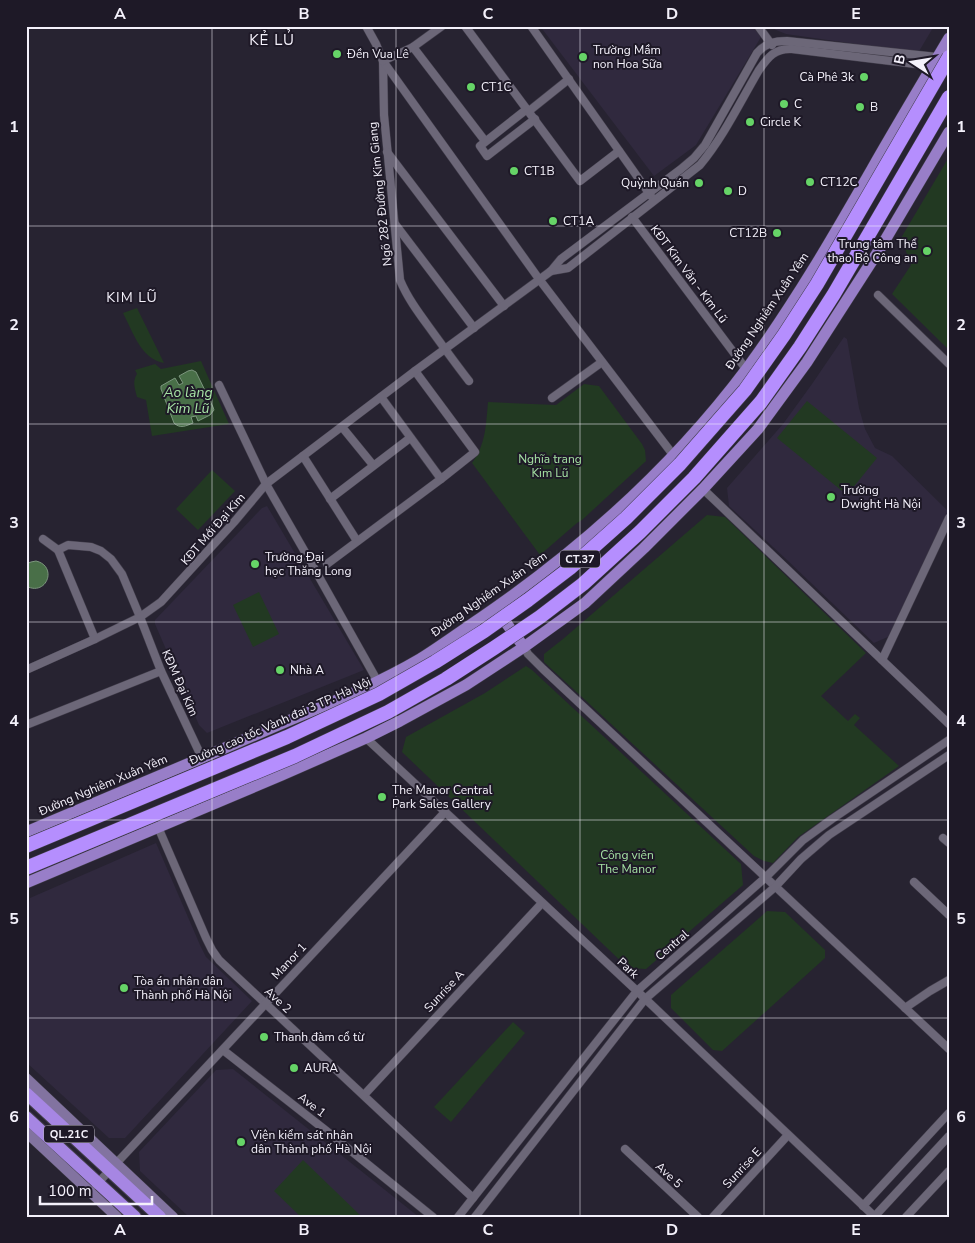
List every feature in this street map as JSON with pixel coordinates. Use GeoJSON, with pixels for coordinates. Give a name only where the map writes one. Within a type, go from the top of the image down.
{"type":"FeatureCollection","features":[{"type":"Feature","properties":{"kind":"highway","name":"Đường cao tốc Vành đai 3 TP. Hà Nội"},"geometry":{"type":"LineString","coordinates":[[26,846],[287,737],[379,694],[484,631],[570,568],[626,518],[673,471],[745,390],[817,284],[939,60]]}},
{"type":"Feature","properties":{"kind":"highway","name":"CT.37"},"geometry":{"type":"LineString","coordinates":[[26,868],[295,756],[388,712],[446,679],[494,648],[540,617],[582,584],[640,532],[687,485],[761,402],[800,347],[834,294],[949,97]]}},
{"type":"Feature","properties":{"kind":"highway","name":"QL.21C"},"geometry":{"type":"LineString","coordinates":[[26,1093],[112,1166],[160,1217]]}},
{"type":"Feature","properties":{"kind":"highway","name":"QL.21C"},"geometry":{"type":"LineString","coordinates":[[26,1117],[94,1187]]}},
{"type":"Feature","properties":{"kind":"highway"},"geometry":{"type":"LineString","coordinates":[[94,1187],[135,1217]]}},
{"type":"Feature","properties":{"kind":"main road","name":"Đường Nghiêm Xuân Yêm"},"geometry":{"type":"LineString","coordinates":[[26,832],[378,682],[420,659],[495,608],[575,548],[644,487],[674,456],[746,369],[804,286],[939,60],[949,38]]}},
{"type":"Feature","properties":{"kind":"main road"},"geometry":{"type":"LineString","coordinates":[[26,882],[400,722],[466,685],[524,647],[585,603],[703,489],[758,429],[807,362],[881,246],[949,132]]}},
{"type":"Feature","properties":{"kind":"main road"},"geometry":{"type":"LineString","coordinates":[[495,608],[524,647]]}},
{"type":"Feature","properties":{"kind":"main road"},"geometry":{"type":"LineString","coordinates":[[26,1078],[112,1166],[173,1217]]}},
{"type":"Feature","properties":{"kind":"main road"},"geometry":{"type":"LineString","coordinates":[[26,1132],[94,1187],[117,1217]]}},
{"type":"Feature","properties":{"kind":"street","name":"Ngõ 282 Đường Kim Giang"},"geometry":{"type":"LineString","coordinates":[[366,26],[383,61],[384,115],[400,280],[412,304],[469,381]]}},
{"type":"Feature","properties":{"kind":"street"},"geometry":{"type":"LineString","coordinates":[[442,26],[413,47],[383,61],[540,279],[674,456]]}},
{"type":"Feature","properties":{"kind":"street"},"geometry":{"type":"LineString","coordinates":[[465,26],[580,181],[620,151]]}},
{"type":"Feature","properties":{"kind":"street"},"geometry":{"type":"LineString","coordinates":[[531,26],[655,201]]}},
{"type":"Feature","properties":{"kind":"street"},"geometry":{"type":"LineString","coordinates":[[758,26],[777,50]]}},
{"type":"Feature","properties":{"kind":"street"},"geometry":{"type":"LineString","coordinates":[[551,271],[561,259],[694,158],[705,145],[757,52],[763,47],[770,42],[787,41],[832,50]]}},
{"type":"Feature","properties":{"kind":"street"},"geometry":{"type":"LineString","coordinates":[[413,47],[485,142]]}},
{"type":"Feature","properties":{"kind":"street"},"geometry":{"type":"LineString","coordinates":[[551,271],[568,268],[700,165],[720,138],[758,70],[766,59],[777,50],[784,48],[832,50],[939,60]]}},
{"type":"Feature","properties":{"kind":"street"},"geometry":{"type":"LineString","coordinates":[[535,119],[487,156],[480,146],[569,79]]}},
{"type":"Feature","properties":{"kind":"street"},"geometry":{"type":"LineString","coordinates":[[502,129],[509,139]]}},
{"type":"Feature","properties":{"kind":"street"},"geometry":{"type":"LineString","coordinates":[[712,133],[720,138]]}},
{"type":"Feature","properties":{"kind":"street"},"geometry":{"type":"LineString","coordinates":[[387,152],[504,306]]}},
{"type":"Feature","properties":{"kind":"street"},"geometry":{"type":"LineString","coordinates":[[681,169],[687,176]]}},
{"type":"Feature","properties":{"kind":"street","name":"KĐT Kim Văn - Kim Lũ"},"geometry":{"type":"LineString","coordinates":[[632,217],[746,369]]}},
{"type":"Feature","properties":{"kind":"street"},"geometry":{"type":"LineString","coordinates":[[394,224],[474,328]]}},
{"type":"Feature","properties":{"kind":"street"},"geometry":{"type":"LineString","coordinates":[[561,259],[568,268]]}},
{"type":"Feature","properties":{"kind":"street","name":"KĐT Mới Đại Kim"},"geometry":{"type":"LineString","coordinates":[[26,670],[140,617],[161,602],[266,484],[444,349],[551,271]]}},
{"type":"Feature","properties":{"kind":"street"},"geometry":{"type":"LineString","coordinates":[[878,295],[949,364]]}},
{"type":"Feature","properties":{"kind":"street"},"geometry":{"type":"LineString","coordinates":[[552,398],[602,362]]}},
{"type":"Feature","properties":{"kind":"street"},"geometry":{"type":"LineString","coordinates":[[326,564],[475,452],[415,371]]}},
{"type":"Feature","properties":{"kind":"street"},"geometry":{"type":"LineString","coordinates":[[219,385],[266,484],[378,682]]}},
{"type":"Feature","properties":{"kind":"street"},"geometry":{"type":"LineString","coordinates":[[381,397],[441,479]]}},
{"type":"Feature","properties":{"kind":"street"},"geometry":{"type":"LineString","coordinates":[[342,427],[373,465]]}},
{"type":"Feature","properties":{"kind":"street"},"geometry":{"type":"LineString","coordinates":[[330,499],[410,438]]}},
{"type":"Feature","properties":{"kind":"street"},"geometry":{"type":"LineString","coordinates":[[303,456],[357,540]]}},
{"type":"Feature","properties":{"kind":"street"},"geometry":{"type":"LineString","coordinates":[[703,489],[949,724]]}},
{"type":"Feature","properties":{"kind":"street"},"geometry":{"type":"LineString","coordinates":[[882,660],[949,518]]}},
{"type":"Feature","properties":{"kind":"street"},"geometry":{"type":"LineString","coordinates":[[43,539],[58,550],[95,639]]}},
{"type":"Feature","properties":{"kind":"street"},"geometry":{"type":"LineString","coordinates":[[58,550],[68,545],[91,547],[101,551],[111,559],[122,574],[140,617]]}},
{"type":"Feature","properties":{"kind":"street","name":"KĐM Đại Kim"},"geometry":{"type":"LineString","coordinates":[[140,617],[161,671],[202,758]]}},
{"type":"Feature","properties":{"kind":"street"},"geometry":{"type":"LineString","coordinates":[[524,647],[538,664],[949,1049]]}},
{"type":"Feature","properties":{"kind":"street"},"geometry":{"type":"LineString","coordinates":[[27,723],[161,671]]}},
{"type":"Feature","properties":{"kind":"street","name":"Park"},"geometry":{"type":"LineString","coordinates":[[366,738],[645,999],[874,1217]]}},
{"type":"Feature","properties":{"kind":"street","name":"Central"},"geometry":{"type":"LineString","coordinates":[[458,1217],[636,991],[766,878],[803,840],[949,740]]}},
{"type":"Feature","properties":{"kind":"street","name":"Central"},"geometry":{"type":"LineString","coordinates":[[475,1217],[645,999],[775,887],[829,835],[949,755]]}},
{"type":"Feature","properties":{"kind":"street","name":"Manor 1"},"geometry":{"type":"LineString","coordinates":[[94,1187],[445,812]]}},
{"type":"Feature","properties":{"kind":"street","name":"Ave 2"},"geometry":{"type":"LineString","coordinates":[[158,827],[212,950],[219,960],[473,1198]]}},
{"type":"Feature","properties":{"kind":"street"},"geometry":{"type":"LineString","coordinates":[[914,882],[949,915]]}},
{"type":"Feature","properties":{"kind":"street","name":"Sunrise A"},"geometry":{"type":"LineString","coordinates":[[364,1095],[542,904]]}},
{"type":"Feature","properties":{"kind":"street"},"geometry":{"type":"LineString","coordinates":[[905,1008],[949,980]]}},
{"type":"Feature","properties":{"kind":"street","name":"Ave 1"},"geometry":{"type":"LineString","coordinates":[[223,1050],[433,1217]]}},
{"type":"Feature","properties":{"kind":"street"},"geometry":{"type":"LineString","coordinates":[[863,1206],[949,1113]]}},
{"type":"Feature","properties":{"kind":"street","name":"Sunrise E"},"geometry":{"type":"LineString","coordinates":[[712,1217],[788,1135]]}},
{"type":"Feature","properties":{"kind":"street"},"geometry":{"type":"LineString","coordinates":[[874,1217],[949,1136]]}},
{"type":"Feature","properties":{"kind":"street","name":"Ave 5"},"geometry":{"type":"LineString","coordinates":[[625,1149],[698,1217]]}},
{"type":"Feature","properties":{"kind":"street"},"geometry":{"type":"LineString","coordinates":[[906,1217],[949,1171]]}},
{"type":"Feature","properties":{"kind":"shaded area"},"geometry":{"type":"Polygon","coordinates":[[[540,26],[752,26],[761,37],[696,145],[654,176],[540,26]]]}},
{"type":"Feature","properties":{"kind":"shaded area"},"geometry":{"type":"Polygon","coordinates":[[[770,26],[934,26],[918,53],[786,34],[770,26]]]}},
{"type":"Feature","properties":{"kind":"shaded area","name":"Trường Dwight Hà Nội"},"geometry":{"type":"Polygon","coordinates":[[[844,337],[847,339],[859,408],[865,429],[875,448],[892,456],[948,511],[890,636],[874,643],[729,506],[727,488],[783,424],[844,337]]]}},
{"type":"Feature","properties":{"kind":"shaded area","name":"Trường Đại học Thăng Long"},"geometry":{"type":"Polygon","coordinates":[[[267,506],[364,670],[207,733],[199,725],[155,624],[155,620],[262,508],[267,506]]]}},
{"type":"Feature","properties":{"kind":"shaded area"},"geometry":{"type":"Polygon","coordinates":[[[156,843],[206,957],[252,1001],[125,1138],[109,1138],[26,1062],[26,917],[30,898],[156,843]]]}},
{"type":"Feature","properties":{"kind":"shaded area"},"geometry":{"type":"Polygon","coordinates":[[[233,1069],[419,1217],[189,1217],[140,1171],[139,1152],[216,1070],[233,1069]]]}},
{"type":"Feature","properties":{"kind":"green space","name":"Trung tâm Thể thao Bộ Công an"},"geometry":{"type":"Polygon","coordinates":[[[949,157],[949,350],[892,294],[911,265],[901,238],[949,157]]]}},
{"type":"Feature","properties":{"kind":"green space"},"geometry":{"type":"Polygon","coordinates":[[[137,308],[164,363],[149,356],[134,336],[123,313],[137,308]]]}},
{"type":"Feature","properties":{"kind":"green space"},"geometry":{"type":"Polygon","coordinates":[[[201,361],[229,424],[152,436],[146,400],[137,397],[136,394],[134,382],[137,374],[135,370],[155,364],[161,369],[201,361]]]}},
{"type":"Feature","properties":{"kind":"green space","name":"Nghĩa trang Kim Lũ"},"geometry":{"type":"Polygon","coordinates":[[[584,384],[599,386],[642,444],[645,450],[646,461],[582,520],[540,555],[472,463],[483,441],[488,402],[556,405],[584,384]]]}},
{"type":"Feature","properties":{"kind":"green space"},"geometry":{"type":"Polygon","coordinates":[[[807,401],[877,458],[847,495],[777,438],[807,401]]]}},
{"type":"Feature","properties":{"kind":"green space"},"geometry":{"type":"Polygon","coordinates":[[[212,470],[235,491],[198,530],[176,509],[212,470]]]}},
{"type":"Feature","properties":{"kind":"green space"},"geometry":{"type":"Polygon","coordinates":[[[707,515],[725,517],[866,653],[821,696],[848,721],[855,714],[860,718],[854,725],[899,766],[798,837],[773,863],[754,856],[544,662],[544,654],[707,515]]]}},
{"type":"Feature","properties":{"kind":"green space"},"geometry":{"type":"Polygon","coordinates":[[[259,592],[279,634],[253,647],[233,605],[259,592]]]}},
{"type":"Feature","properties":{"kind":"green space","name":"Công viên The Manor"},"geometry":{"type":"Polygon","coordinates":[[[526,666],[741,864],[743,885],[646,969],[628,968],[402,752],[406,737],[485,693],[526,666]]]}},
{"type":"Feature","properties":{"kind":"green space"},"geometry":{"type":"Polygon","coordinates":[[[767,911],[785,912],[825,950],[825,958],[722,1051],[713,1050],[671,1008],[671,995],[767,911]]]}},
{"type":"Feature","properties":{"kind":"green space"},"geometry":{"type":"Polygon","coordinates":[[[513,1022],[525,1033],[451,1122],[434,1107],[513,1022]]]}},
{"type":"Feature","properties":{"kind":"green space"},"geometry":{"type":"Polygon","coordinates":[[[303,1160],[362,1217],[301,1217],[274,1191],[303,1160]]]}},
{"type":"Feature","properties":{"kind":"water","name":"Ao làng Kim Lũ"},"geometry":{"type":"Polygon","coordinates":[[[192,370],[196,372],[214,410],[210,415],[198,421],[196,416],[191,417],[193,423],[179,426],[174,423],[161,386],[175,378],[179,385],[183,383],[179,376],[192,370]]]}},
{"type":"Feature","properties":{"kind":"water"},"geometry":{"type":"Polygon","coordinates":[[[36,561],[43,564],[48,574],[44,584],[33,588],[26,586],[26,564],[36,561]]]}},
{"type":"Feature","properties":{"kind":"place","name":"Đền Vua Lê"},"geometry":{"type":"Point","coordinates":[337,54]}},
{"type":"Feature","properties":{"kind":"place","name":"Trường Mầm non Hoa Sữa"},"geometry":{"type":"Point","coordinates":[583,57]}},
{"type":"Feature","properties":{"kind":"place","name":"Cà Phê 3k"},"geometry":{"type":"Point","coordinates":[864,77]}},
{"type":"Feature","properties":{"kind":"place","name":"CT1C"},"geometry":{"type":"Point","coordinates":[471,87]}},
{"type":"Feature","properties":{"kind":"place","name":"C"},"geometry":{"type":"Point","coordinates":[784,104]}},
{"type":"Feature","properties":{"kind":"place","name":"B"},"geometry":{"type":"Point","coordinates":[860,107]}},
{"type":"Feature","properties":{"kind":"place","name":"Circle K"},"geometry":{"type":"Point","coordinates":[750,122]}},
{"type":"Feature","properties":{"kind":"place","name":"CT1B"},"geometry":{"type":"Point","coordinates":[514,171]}},
{"type":"Feature","properties":{"kind":"place","name":"CT12C"},"geometry":{"type":"Point","coordinates":[810,182]}},
{"type":"Feature","properties":{"kind":"place","name":"Quỳnh Quán"},"geometry":{"type":"Point","coordinates":[699,183]}},
{"type":"Feature","properties":{"kind":"place","name":"D"},"geometry":{"type":"Point","coordinates":[728,191]}},
{"type":"Feature","properties":{"kind":"place","name":"CT1A"},"geometry":{"type":"Point","coordinates":[553,221]}},
{"type":"Feature","properties":{"kind":"place","name":"CT12B"},"geometry":{"type":"Point","coordinates":[777,233]}},
{"type":"Feature","properties":{"kind":"place","name":"Trung tâm Thể thao Bộ Công an"},"geometry":{"type":"Point","coordinates":[927,251]}},
{"type":"Feature","properties":{"kind":"place","name":"Trường Dwight Hà Nội"},"geometry":{"type":"Point","coordinates":[831,497]}},
{"type":"Feature","properties":{"kind":"place","name":"Trường Đại học Thăng Long"},"geometry":{"type":"Point","coordinates":[255,564]}},
{"type":"Feature","properties":{"kind":"place","name":"Nhà A"},"geometry":{"type":"Point","coordinates":[280,670]}},
{"type":"Feature","properties":{"kind":"place","name":"The Manor Central Park Sales Gallery"},"geometry":{"type":"Point","coordinates":[382,797]}},
{"type":"Feature","properties":{"kind":"place","name":"Tòa án nhân dân Thành phố Hà Nội"},"geometry":{"type":"Point","coordinates":[124,988]}},
{"type":"Feature","properties":{"kind":"place","name":"Thanh đàm cổ từ"},"geometry":{"type":"Point","coordinates":[264,1037]}},
{"type":"Feature","properties":{"kind":"place","name":"AURA"},"geometry":{"type":"Point","coordinates":[294,1068]}},
{"type":"Feature","properties":{"kind":"place","name":"Viện kiểm sát nhân dân Thành phố Hà Nội"},"geometry":{"type":"Point","coordinates":[241,1142]}},
{"type":"Feature","properties":{"kind":"district","name":"KẺ LỦ"},"geometry":{"type":"Point","coordinates":[272,40]}},
{"type":"Feature","properties":{"kind":"district","name":"KIM LŨ"},"geometry":{"type":"Point","coordinates":[132,297]}}]}
